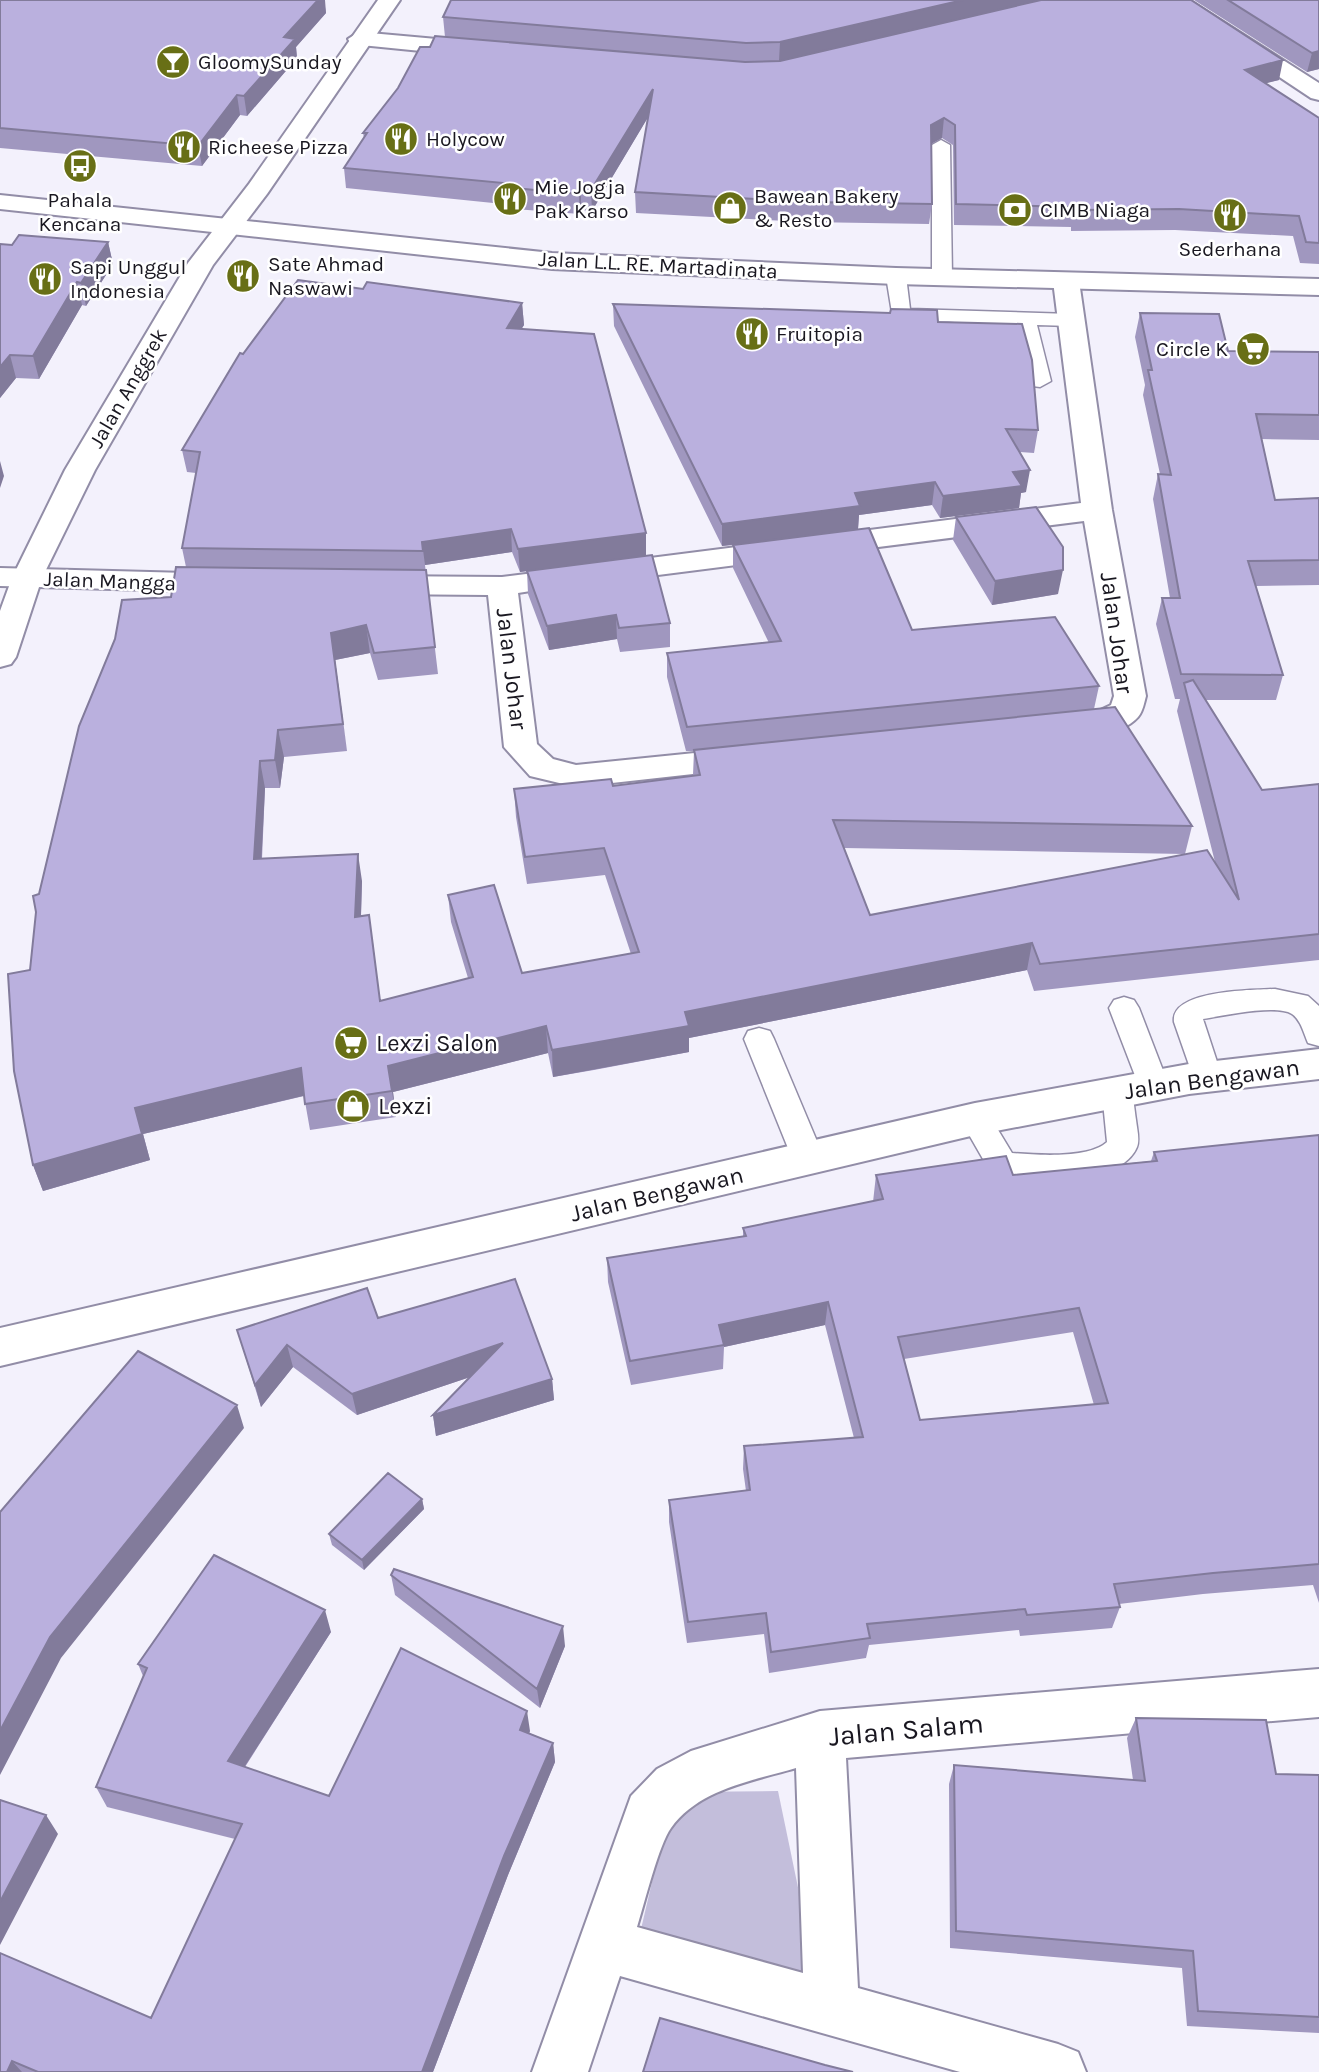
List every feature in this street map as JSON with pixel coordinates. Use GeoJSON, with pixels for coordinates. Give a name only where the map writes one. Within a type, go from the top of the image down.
{"type":"FeatureCollection","features":[{"type":"Feature","properties":{"kind":"street","name":"Jalan Anggrek"},"geometry":{"type":"LineString","coordinates":[[0,657],[13,578],[80,470],[201,263],[258,189],[359,39],[389,0]]}},
{"type":"Feature","properties":{"kind":"street"},"geometry":{"type":"LineString","coordinates":[[1174,0],[1319,93]]}},
{"type":"Feature","properties":{"kind":"street"},"geometry":{"type":"LineString","coordinates":[[359,39],[504,52]]}},
{"type":"Feature","properties":{"kind":"street","name":"Jalan L.L. RE. Martadinata"},"geometry":{"type":"LineString","coordinates":[[0,202],[552,261],[896,276],[1319,287]]}},
{"type":"Feature","properties":{"kind":"street","name":"Jalan Johar"},"geometry":{"type":"LineString","coordinates":[[1032,730],[1101,723],[1125,711],[1130,696],[1097,510],[1066,281]]}},
{"type":"Feature","properties":{"kind":"street"},"geometry":{"type":"LineString","coordinates":[[351,584],[502,586],[1097,510]]}},
{"type":"Feature","properties":{"kind":"street","name":"Jalan Mangga"},"geometry":{"type":"LineString","coordinates":[[13,578],[255,583]]}},
{"type":"Feature","properties":{"kind":"street","name":"Jalan Johar"},"geometry":{"type":"LineString","coordinates":[[502,586],[521,747],[542,768],[576,776],[770,757]]}},
{"type":"Feature","properties":{"kind":"street","name":"Jalan Bengawan"},"geometry":{"type":"LineString","coordinates":[[0,1347],[975,1118],[1207,1077],[1319,1064]]}},
{"type":"Feature","properties":{"kind":"street","name":"Jalan Salam"},"geometry":{"type":"LineString","coordinates":[[560,2072],[649,1814],[675,1787],[709,1769],[820,1736],[1319,1693]]}},
{"type":"Feature","properties":{"kind":"street"},"geometry":{"type":"LineString","coordinates":[[820,1736],[832,2008]]}},
{"type":"Feature","properties":{"kind":"street"},"geometry":{"type":"LineString","coordinates":[[603,1944],[1058,2072]]}},
{"type":"Feature","properties":{"kind":"lane"},"geometry":{"type":"LineString","coordinates":[[941,145],[942,277]]}},
{"type":"Feature","properties":{"kind":"lane"},"geometry":{"type":"LineString","coordinates":[[896,276],[900,315],[1071,320]]}},
{"type":"Feature","properties":{"kind":"lane"},"geometry":{"type":"LineString","coordinates":[[1025,319],[1040,381]]}},
{"type":"Feature","properties":{"kind":"lane"},"geometry":{"type":"LineString","coordinates":[[1207,1077],[1189,1022],[1188,1014],[1194,1009],[1271,1001],[1298,1004],[1310,1014],[1319,1035]]}},
{"type":"Feature","properties":{"kind":"lane"},"geometry":{"type":"LineString","coordinates":[[975,1118],[1002,1164],[1024,1168],[1095,1161],[1114,1156],[1123,1144],[1135,1089],[1124,1008]]}},
{"type":"Feature","properties":{"kind":"lane"},"geometry":{"type":"LineString","coordinates":[[759,1039],[808,1158]]}},
{"type":"Feature","properties":{"kind":"shaded area"},"geometry":{"type":"Polygon","coordinates":[[[778,1791],[822,2003],[638,1942],[673,1792],[778,1791]]]}},
{"type":"Feature","properties":{"kind":"building"},"geometry":{"type":"Polygon","coordinates":[[[0,0],[318,0],[284,37],[295,39],[244,96],[237,95],[198,146],[0,128],[0,0]]]}},
{"type":"Feature","properties":{"kind":"building"},"geometry":{"type":"Polygon","coordinates":[[[451,0],[963,0],[780,42],[746,43],[443,17],[451,0]]]}},
{"type":"Feature","properties":{"kind":"building"},"geometry":{"type":"Polygon","coordinates":[[[1041,0],[1191,0],[1283,60],[1245,70],[1319,118],[1319,243],[1306,242],[1299,216],[1179,209],[1075,210],[1074,207],[956,204],[955,125],[944,118],[931,125],[932,204],[808,202],[635,192],[653,89],[591,190],[581,190],[579,194],[502,187],[504,183],[344,168],[367,133],[363,133],[398,88],[420,47],[430,47],[435,36],[745,62],[780,61],[1041,0]]]}},
{"type":"Feature","properties":{"kind":"building"},"geometry":{"type":"Polygon","coordinates":[[[1228,0],[1319,0],[1319,51],[1312,53],[1228,0]]]}},
{"type":"Feature","properties":{"kind":"building"},"geometry":{"type":"Polygon","coordinates":[[[19,235],[108,242],[81,283],[77,282],[33,356],[10,355],[0,367],[0,244],[12,245],[19,235]]]}},
{"type":"Feature","properties":{"kind":"building"},"geometry":{"type":"Polygon","coordinates":[[[298,280],[363,289],[367,282],[522,303],[507,328],[594,334],[646,533],[518,549],[511,529],[422,542],[423,551],[182,548],[200,452],[182,450],[240,353],[243,354],[298,280]]]}},
{"type":"Feature","properties":{"kind":"building"},"geometry":{"type":"Polygon","coordinates":[[[613,304],[890,313],[891,309],[937,310],[938,322],[1022,324],[1032,360],[1038,430],[1006,429],[1030,470],[1013,472],[1022,486],[943,496],[935,482],[855,493],[860,506],[722,524],[613,304]]]}},
{"type":"Feature","properties":{"kind":"building"},"geometry":{"type":"Polygon","coordinates":[[[1140,313],[1219,314],[1228,351],[1319,352],[1319,415],[1256,414],[1275,500],[1319,498],[1319,560],[1248,561],[1283,675],[1181,674],[1162,598],[1180,598],[1158,474],[1171,475],[1148,370],[1152,370],[1140,313]]]}},
{"type":"Feature","properties":{"kind":"building"},"geometry":{"type":"Polygon","coordinates":[[[1036,507],[1063,547],[1063,570],[995,581],[956,517],[1036,507]]]}},
{"type":"Feature","properties":{"kind":"building"},"geometry":{"type":"Polygon","coordinates":[[[869,528],[912,630],[1055,617],[1099,686],[687,727],[667,653],[781,641],[733,545],[869,528]]]}},
{"type":"Feature","properties":{"kind":"building"},"geometry":{"type":"Polygon","coordinates":[[[652,555],[670,623],[619,628],[616,615],[547,626],[527,571],[652,555]]]}},
{"type":"Feature","properties":{"kind":"building"},"geometry":{"type":"Polygon","coordinates":[[[176,567],[426,570],[435,647],[374,653],[366,625],[331,633],[343,724],[278,730],[275,760],[260,761],[254,859],[358,854],[355,917],[369,915],[380,1001],[473,977],[448,895],[494,885],[522,973],[639,952],[604,848],[525,857],[514,789],[611,779],[613,786],[700,775],[694,750],[1115,707],[1192,826],[833,820],[870,915],[1207,850],[1239,900],[1184,683],[1193,680],[1262,790],[1319,784],[1319,934],[1040,964],[1032,943],[685,1012],[689,1026],[593,1043],[552,1050],[546,1026],[388,1066],[392,1091],[305,1104],[301,1068],[135,1108],[142,1134],[33,1165],[14,1071],[8,974],[30,970],[36,912],[33,896],[39,894],[79,726],[115,639],[122,600],[171,597],[176,567]]]}},
{"type":"Feature","properties":{"kind":"building"},"geometry":{"type":"Polygon","coordinates":[[[1319,1135],[1319,1564],[1114,1584],[1120,1607],[1027,1615],[1025,1609],[867,1624],[870,1638],[771,1652],[766,1613],[688,1622],[669,1500],[750,1490],[744,1446],[863,1437],[828,1302],[719,1325],[724,1345],[630,1361],[607,1258],[746,1236],[743,1228],[883,1199],[876,1175],[1006,1156],[1013,1175],[1157,1161],[1154,1152],[1319,1135]],[[1079,1308],[898,1337],[920,1420],[1108,1403],[1079,1308]]]}},
{"type":"Feature","properties":{"kind":"building"},"geometry":{"type":"Polygon","coordinates":[[[515,1279],[552,1379],[433,1415],[503,1343],[352,1394],[287,1345],[255,1385],[237,1330],[367,1288],[378,1318],[515,1279]]]}},
{"type":"Feature","properties":{"kind":"building"},"geometry":{"type":"Polygon","coordinates":[[[138,1351],[237,1405],[50,1637],[0,1731],[0,1512],[138,1351]]]}},
{"type":"Feature","properties":{"kind":"building"},"geometry":{"type":"Polygon","coordinates":[[[388,1473],[422,1499],[362,1560],[329,1534],[388,1473]]]}},
{"type":"Feature","properties":{"kind":"building"},"geometry":{"type":"Polygon","coordinates":[[[214,1555],[325,1610],[228,1761],[329,1796],[401,1648],[527,1711],[520,1730],[553,1743],[504,1856],[422,2072],[38,2072],[12,2061],[7,2072],[0,2072],[0,1953],[151,2018],[242,1824],[96,1787],[147,1668],[138,1664],[214,1555]]]}},
{"type":"Feature","properties":{"kind":"building"},"geometry":{"type":"Polygon","coordinates":[[[394,1569],[563,1626],[537,1689],[391,1575],[394,1569]]]}},
{"type":"Feature","properties":{"kind":"building"},"geometry":{"type":"Polygon","coordinates":[[[1136,1718],[1266,1720],[1276,1774],[1319,1775],[1319,2017],[1198,2011],[1193,1951],[956,1931],[954,1765],[1145,1781],[1136,1718]]]}},
{"type":"Feature","properties":{"kind":"building"},"geometry":{"type":"Polygon","coordinates":[[[0,1800],[46,1815],[0,1902],[0,1800]]]}},
{"type":"Feature","properties":{"kind":"building"},"geometry":{"type":"Polygon","coordinates":[[[660,2018],[825,2065],[853,2072],[643,2072],[660,2018]]]}},
{"type":"Feature","properties":{"kind":"place","name":"GloomySunday"},"geometry":{"type":"Point","coordinates":[173,62]}},
{"type":"Feature","properties":{"kind":"place","name":"Holycow"},"geometry":{"type":"Point","coordinates":[401,139]}},
{"type":"Feature","properties":{"kind":"place","name":"Richeese Pizza"},"geometry":{"type":"Point","coordinates":[184,147]}},
{"type":"Feature","properties":{"kind":"place","name":"Pahala Kencana"},"geometry":{"type":"Point","coordinates":[80,166]}},
{"type":"Feature","properties":{"kind":"place","name":"Mie Jogja Pak Karso"},"geometry":{"type":"Point","coordinates":[510,199]}},
{"type":"Feature","properties":{"kind":"place","name":"Bawean Bakery & Resto"},"geometry":{"type":"Point","coordinates":[730,208]}},
{"type":"Feature","properties":{"kind":"place","name":"CIMB Niaga"},"geometry":{"type":"Point","coordinates":[1015,210]}},
{"type":"Feature","properties":{"kind":"place","name":"Sederhana"},"geometry":{"type":"Point","coordinates":[1230,215]}},
{"type":"Feature","properties":{"kind":"place","name":"Sate Ahmad Naswawi"},"geometry":{"type":"Point","coordinates":[243,276]}},
{"type":"Feature","properties":{"kind":"place","name":"Sapi Unggul Indonesia"},"geometry":{"type":"Point","coordinates":[45,279]}},
{"type":"Feature","properties":{"kind":"place","name":"Fruitopia"},"geometry":{"type":"Point","coordinates":[752,334]}},
{"type":"Feature","properties":{"kind":"place","name":"Circle K"},"geometry":{"type":"Point","coordinates":[1253,349]}},
{"type":"Feature","properties":{"kind":"place","name":"Lexzi Salon"},"geometry":{"type":"Point","coordinates":[351,1043]}},
{"type":"Feature","properties":{"kind":"place","name":"Lexzi"},"geometry":{"type":"Point","coordinates":[353,1106]}}]}
